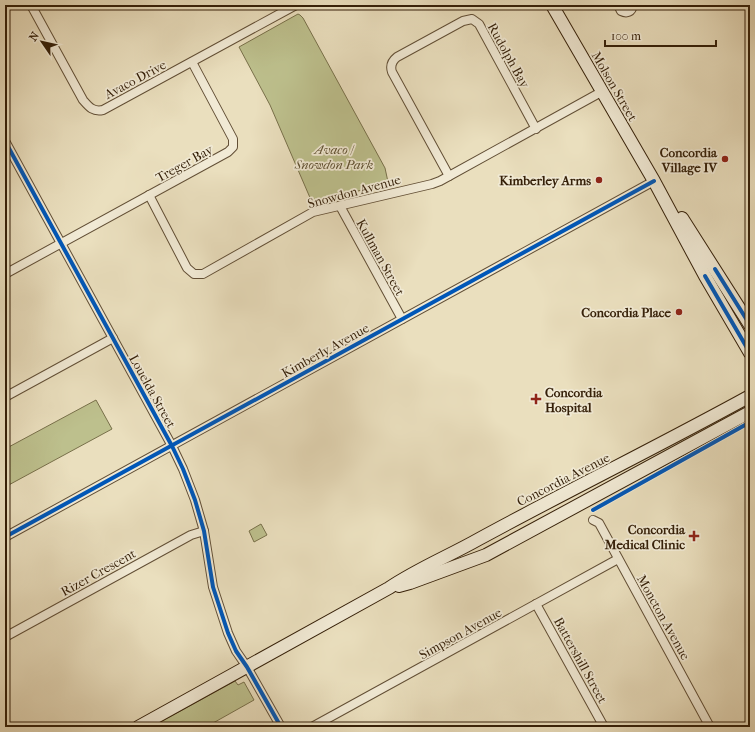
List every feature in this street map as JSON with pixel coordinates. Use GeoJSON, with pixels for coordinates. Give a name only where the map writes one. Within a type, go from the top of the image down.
{"type":"FeatureCollection","features":[{"type":"Feature","properties":{"kind":"main road","name":"Molson Street"},"geometry":{"type":"LineString","coordinates":[[552,5],[654,181],[705,276],[750,354]]}},
{"type":"Feature","properties":{"kind":"main road","name":"Molson Street"},"geometry":{"type":"LineString","coordinates":[[654,181],[672,203],[750,325]]}},
{"type":"Feature","properties":{"kind":"main road"},"geometry":{"type":"LineString","coordinates":[[737,403],[747,393],[750,386]]}},
{"type":"Feature","properties":{"kind":"main road","name":"Concordia Avenue"},"geometry":{"type":"LineString","coordinates":[[138,727],[389,588],[406,576],[453,554],[533,509],[599,477],[750,396]]}},
{"type":"Feature","properties":{"kind":"main road","name":"Concordia Avenue"},"geometry":{"type":"LineString","coordinates":[[389,588],[410,583],[486,555],[750,412]]}},
{"type":"Feature","properties":{"kind":"main road"},"geometry":{"type":"LineString","coordinates":[[736,420],[750,418]]}},
{"type":"Feature","properties":{"kind":"street","name":"Avaco Drive"},"geometry":{"type":"LineString","coordinates":[[31,5],[83,100],[90,109],[97,112],[296,5]]}},
{"type":"Feature","properties":{"kind":"street"},"geometry":{"type":"LineString","coordinates":[[618,5],[621,11],[625,13],[632,9],[633,5]]}},
{"type":"Feature","properties":{"kind":"street","name":"Rudolph Bay"},"geometry":{"type":"LineString","coordinates":[[449,176],[392,72],[391,67],[393,61],[397,57],[464,21],[472,19],[479,24],[536,129]]}},
{"type":"Feature","properties":{"kind":"street","name":"Treger Bay"},"geometry":{"type":"LineString","coordinates":[[5,274],[228,152],[233,147],[233,139],[192,62]]}},
{"type":"Feature","properties":{"kind":"street","name":"Snowdon Avenue"},"geometry":{"type":"LineString","coordinates":[[149,195],[187,268],[194,274],[203,274],[313,212],[432,184],[536,129],[602,91]]}},
{"type":"Feature","properties":{"kind":"street","name":"Louelda Street"},"geometry":{"type":"LineString","coordinates":[[5,142],[172,446],[190,486],[204,531],[213,587],[221,613],[236,651],[282,727]]}},
{"type":"Feature","properties":{"kind":"street","name":"Kimberly Avenue"},"geometry":{"type":"LineString","coordinates":[[5,536],[654,181]]}},
{"type":"Feature","properties":{"kind":"street","name":"Kullman Street"},"geometry":{"type":"LineString","coordinates":[[340,206],[402,319]]}},
{"type":"Feature","properties":{"kind":"street"},"geometry":{"type":"LineString","coordinates":[[5,397],[113,338]]}},
{"type":"Feature","properties":{"kind":"street","name":"Moncton Avenue"},"geometry":{"type":"LineString","coordinates":[[593,520],[599,524],[710,727]]}},
{"type":"Feature","properties":{"kind":"street","name":"Rizer Crescent"},"geometry":{"type":"LineString","coordinates":[[5,637],[191,535],[204,531]]}},
{"type":"Feature","properties":{"kind":"street","name":"Simpson Avenue"},"geometry":{"type":"LineString","coordinates":[[312,727],[618,559]]}},
{"type":"Feature","properties":{"kind":"street","name":"Battershill Street"},"geometry":{"type":"LineString","coordinates":[[536,604],[604,727]]}},
{"type":"Feature","properties":{"kind":"green space","name":"Avaco / Snowdon Park"},"geometry":{"type":"Polygon","coordinates":[[[298,14],[303,18],[385,168],[388,182],[386,184],[314,202],[311,200],[270,105],[239,47],[298,14]]]}},
{"type":"Feature","properties":{"kind":"green space"},"geometry":{"type":"Polygon","coordinates":[[[96,400],[112,429],[5,487],[5,449],[96,400]]]}},
{"type":"Feature","properties":{"kind":"green space"},"geometry":{"type":"Polygon","coordinates":[[[261,524],[267,535],[254,542],[249,531],[261,524]]]}},
{"type":"Feature","properties":{"kind":"green space"},"geometry":{"type":"Polygon","coordinates":[[[235,681],[238,685],[244,682],[254,700],[206,727],[151,727],[235,681]]]}},
{"type":"Feature","properties":{"kind":"cycle path"},"geometry":{"type":"LineString","coordinates":[[5,141],[172,446],[183,469],[195,500],[204,531],[213,587],[228,633],[236,651],[247,667],[281,727]]}},
{"type":"Feature","properties":{"kind":"cycle path"},"geometry":{"type":"LineString","coordinates":[[5,537],[654,181]]}},
{"type":"Feature","properties":{"kind":"cycle path"},"geometry":{"type":"LineString","coordinates":[[715,269],[750,325]]}},
{"type":"Feature","properties":{"kind":"cycle path"},"geometry":{"type":"LineString","coordinates":[[705,276],[750,353]]}},
{"type":"Feature","properties":{"kind":"cycle path"},"geometry":{"type":"LineString","coordinates":[[593,510],[745,425],[750,424]]}},
{"type":"Feature","properties":{"kind":"place","name":"Concordia Village IV"},"geometry":{"type":"Point","coordinates":[725,159]}},
{"type":"Feature","properties":{"kind":"place","name":"Kimberley Arms"},"geometry":{"type":"Point","coordinates":[599,180]}},
{"type":"Feature","properties":{"kind":"place","name":"Concordia Place"},"geometry":{"type":"Point","coordinates":[679,312]}},
{"type":"Feature","properties":{"kind":"place","name":"Concordia Hospital"},"geometry":{"type":"Point","coordinates":[536,399]}},
{"type":"Feature","properties":{"kind":"place","name":"Concordia Medical Clinic"},"geometry":{"type":"Point","coordinates":[694,536]}}]}
